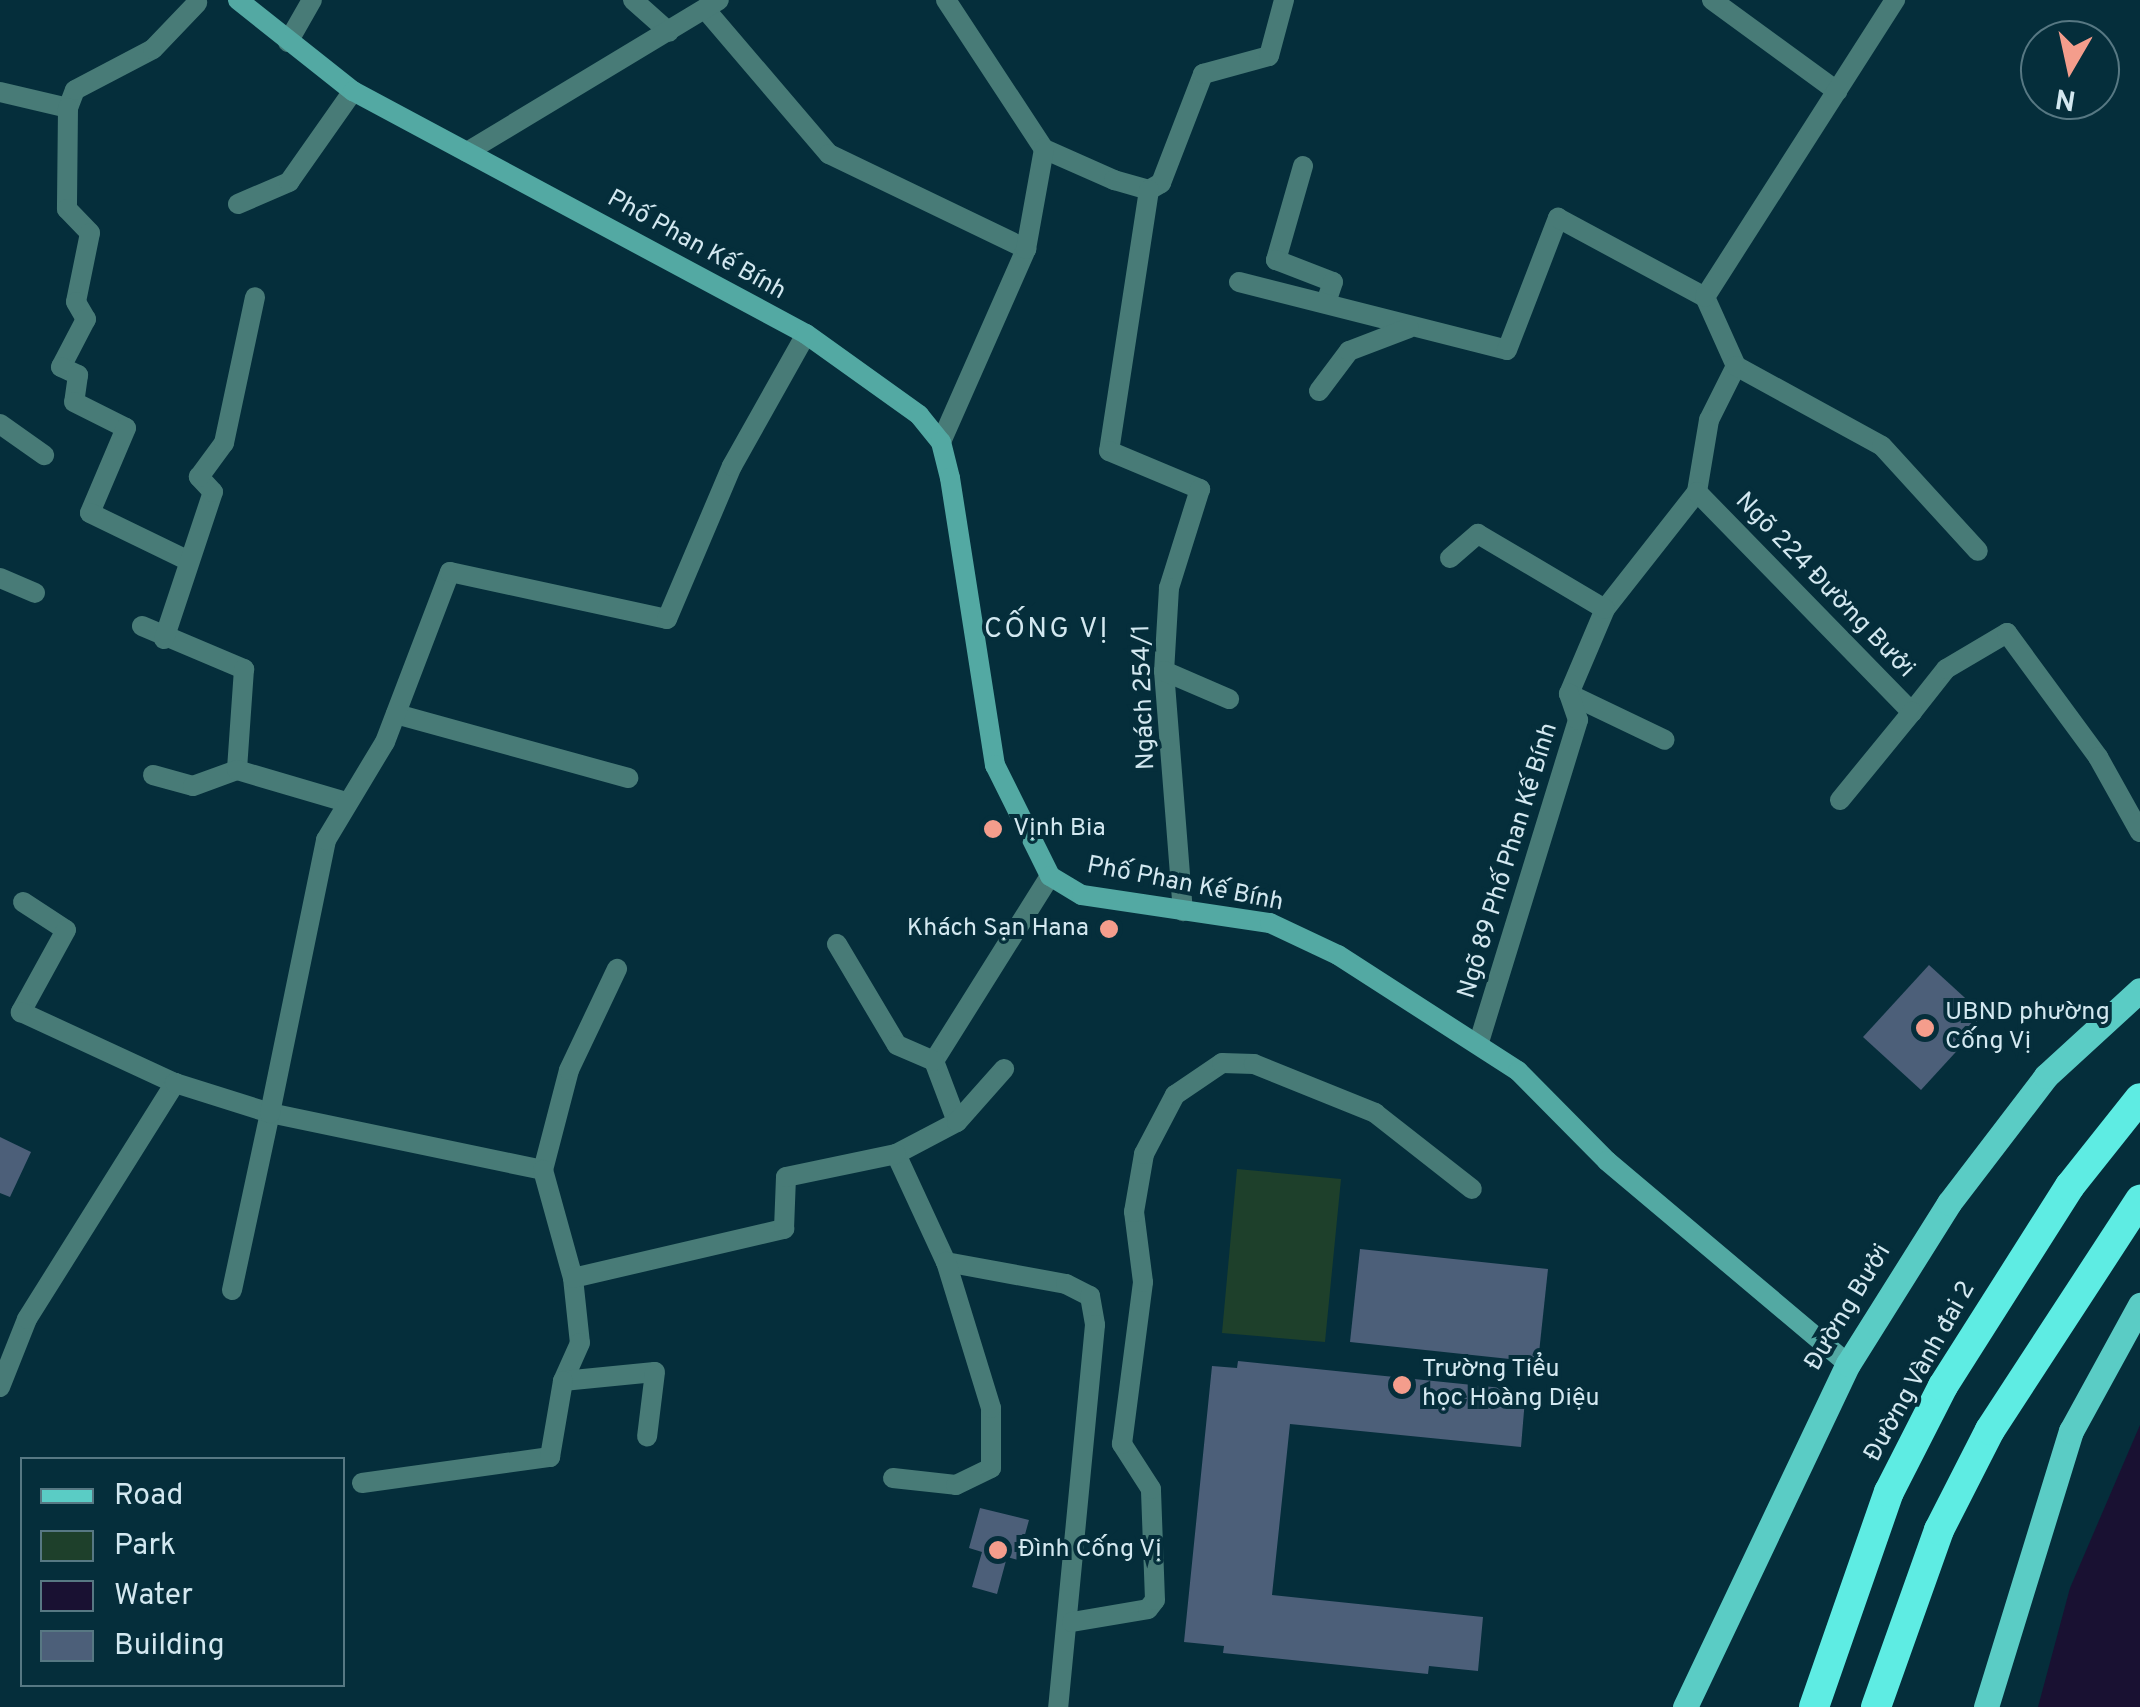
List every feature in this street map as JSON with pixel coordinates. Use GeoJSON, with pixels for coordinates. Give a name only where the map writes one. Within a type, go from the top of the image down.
{"type":"FeatureCollection","features":[{"type":"Feature","properties":{"kind":"highway","name":"Đường Vành đai 2"},"geometry":{"type":"LineString","coordinates":[[1814,1707],[1889,1492],[1943,1386],[2070,1186],[2140,1098]]}},
{"type":"Feature","properties":{"kind":"highway"},"geometry":{"type":"LineString","coordinates":[[1876,1707],[1939,1530],[1990,1430],[2140,1200]]}},
{"type":"Feature","properties":{"kind":"main road","name":"Đường Bưởi"},"geometry":{"type":"LineString","coordinates":[[1686,1707],[1848,1364],[2004,1124],[2140,990]]}},
{"type":"Feature","properties":{"kind":"main road"},"geometry":{"type":"LineString","coordinates":[[1986,1707],[2071,1431],[2140,1305]]}},
{"type":"Feature","properties":{"kind":"street","name":"Phố Phan Kế Bính"},"geometry":{"type":"LineString","coordinates":[[238,0],[353,91],[806,334],[895,395],[941,442],[995,765],[1050,876],[1082,895],[1270,922],[1479,1042],[1848,1364]]}},
{"type":"Feature","properties":{"kind":"lane"},"geometry":{"type":"LineString","coordinates":[[288,42],[312,0]]}},
{"type":"Feature","properties":{"kind":"lane"},"geometry":{"type":"LineString","coordinates":[[633,0],[668,32]]}},
{"type":"Feature","properties":{"kind":"lane"},"geometry":{"type":"LineString","coordinates":[[946,0],[1044,149],[1149,190],[1161,183],[1203,74],[1269,56],[1284,0]]}},
{"type":"Feature","properties":{"kind":"lane"},"geometry":{"type":"LineString","coordinates":[[1712,0],[1837,91]]}},
{"type":"Feature","properties":{"kind":"lane"},"geometry":{"type":"LineString","coordinates":[[1705,297],[1895,0]]}},
{"type":"Feature","properties":{"kind":"lane"},"geometry":{"type":"LineString","coordinates":[[188,561],[90,513],[126,428],[74,402],[78,374],[61,368],[86,319],[76,302],[90,233],[67,209],[68,108],[75,90],[153,49],[197,4]]}},
{"type":"Feature","properties":{"kind":"lane"},"geometry":{"type":"LineString","coordinates":[[467,152],[712,4],[829,154],[1026,249]]}},
{"type":"Feature","properties":{"kind":"lane"},"geometry":{"type":"LineString","coordinates":[[238,204],[289,182],[353,91]]}},
{"type":"Feature","properties":{"kind":"lane"},"geometry":{"type":"LineString","coordinates":[[0,92],[68,108]]}},
{"type":"Feature","properties":{"kind":"lane"},"geometry":{"type":"LineString","coordinates":[[941,442],[1026,249],[1044,149]]}},
{"type":"Feature","properties":{"kind":"lane"},"geometry":{"type":"LineString","coordinates":[[1303,166],[1276,260],[1334,282],[1327,300]]}},
{"type":"Feature","properties":{"kind":"lane","name":"Ngách 254/1"},"geometry":{"type":"LineString","coordinates":[[1149,190],[1110,451],[1200,489],[1169,588],[1164,671],[1182,911]]}},
{"type":"Feature","properties":{"kind":"lane"},"geometry":{"type":"LineString","coordinates":[[1239,282],[1327,300],[1409,328],[1507,350],[1558,218],[1705,297],[1736,366],[1882,446],[1978,551]]}},
{"type":"Feature","properties":{"kind":"lane"},"geometry":{"type":"LineString","coordinates":[[164,640],[213,492],[199,477],[224,442],[255,297]]}},
{"type":"Feature","properties":{"kind":"lane"},"geometry":{"type":"LineString","coordinates":[[1319,391],[1349,351],[1409,328]]}},
{"type":"Feature","properties":{"kind":"lane"},"geometry":{"type":"LineString","coordinates":[[232,1290],[326,840],[396,714],[450,572],[667,619],[732,466],[806,334]]}},
{"type":"Feature","properties":{"kind":"lane"},"geometry":{"type":"LineString","coordinates":[[1665,740],[1569,694],[1605,609],[1696,492],[1709,420],[1736,366]]}},
{"type":"Feature","properties":{"kind":"lane"},"geometry":{"type":"LineString","coordinates":[[0,424],[44,455]]}},
{"type":"Feature","properties":{"kind":"lane","name":"Ngõ 224 Đường Bưởi"},"geometry":{"type":"LineString","coordinates":[[1696,492],[1912,712],[1946,669],[2006,633],[2098,758],[2140,832]]}},
{"type":"Feature","properties":{"kind":"lane"},"geometry":{"type":"LineString","coordinates":[[1450,558],[1478,534],[1605,609]]}},
{"type":"Feature","properties":{"kind":"lane"},"geometry":{"type":"LineString","coordinates":[[0,578],[35,593]]}},
{"type":"Feature","properties":{"kind":"lane"},"geometry":{"type":"LineString","coordinates":[[142,626],[164,640],[244,669],[237,770]]}},
{"type":"Feature","properties":{"kind":"lane"},"geometry":{"type":"LineString","coordinates":[[1164,671],[1229,699]]}},
{"type":"Feature","properties":{"kind":"lane","name":"Ngõ 89 Phố Phan Kế Bính"},"geometry":{"type":"LineString","coordinates":[[1479,1042],[1578,720],[1569,694]]}},
{"type":"Feature","properties":{"kind":"lane"},"geometry":{"type":"LineString","coordinates":[[1840,800],[1912,712]]}},
{"type":"Feature","properties":{"kind":"lane"},"geometry":{"type":"LineString","coordinates":[[396,714],[628,778]]}},
{"type":"Feature","properties":{"kind":"lane"},"geometry":{"type":"LineString","coordinates":[[154,774],[193,786],[237,770],[346,802]]}},
{"type":"Feature","properties":{"kind":"lane"},"geometry":{"type":"LineString","coordinates":[[934,1061],[1050,876]]}},
{"type":"Feature","properties":{"kind":"lane"},"geometry":{"type":"LineString","coordinates":[[24,902],[66,930],[20,1012],[175,1083],[270,1113],[543,1170]]}},
{"type":"Feature","properties":{"kind":"lane"},"geometry":{"type":"LineString","coordinates":[[837,944],[897,1044],[934,1061],[957,1122]]}},
{"type":"Feature","properties":{"kind":"lane"},"geometry":{"type":"LineString","coordinates":[[362,1484],[509,1468],[550,1457],[558,1439],[563,1381],[580,1342],[572,1278],[543,1170],[569,1070],[617,970]]}},
{"type":"Feature","properties":{"kind":"lane"},"geometry":{"type":"LineString","coordinates":[[1072,1622],[1156,1600],[1151,1489],[1122,1444],[1143,1282],[1134,1212],[1144,1154],[1175,1095],[1222,1064],[1254,1064],[1375,1113],[1472,1189]]}},
{"type":"Feature","properties":{"kind":"lane"},"geometry":{"type":"LineString","coordinates":[[572,1278],[784,1229],[786,1178],[896,1154],[957,1122],[1004,1069]]}},
{"type":"Feature","properties":{"kind":"lane"},"geometry":{"type":"LineString","coordinates":[[0,1387],[28,1319],[175,1083]]}},
{"type":"Feature","properties":{"kind":"lane"},"geometry":{"type":"LineString","coordinates":[[893,1478],[956,1485],[991,1468],[991,1408],[946,1262],[896,1154]]}},
{"type":"Feature","properties":{"kind":"lane"},"geometry":{"type":"LineString","coordinates":[[946,1262],[1066,1284],[1090,1296],[1095,1325],[1072,1622],[1058,1707]]}},
{"type":"Feature","properties":{"kind":"lane"},"geometry":{"type":"LineString","coordinates":[[563,1381],[655,1372],[647,1438]]}},
{"type":"Feature","properties":{"kind":"green space"},"geometry":{"type":"Polygon","coordinates":[[[1237,1169],[1341,1179],[1325,1342],[1222,1333],[1237,1169]]]}},
{"type":"Feature","properties":{"kind":"water"},"geometry":{"type":"Polygon","coordinates":[[[2140,1425],[2140,1707],[2038,1707],[2070,1588],[2140,1425]]]}},
{"type":"Feature","properties":{"kind":"building","name":"UBND phường Cống Vị"},"geometry":{"type":"Polygon","coordinates":[[[1929,965],[1987,1018],[1921,1090],[1863,1037],[1929,965]]]}},
{"type":"Feature","properties":{"kind":"building"},"geometry":{"type":"Polygon","coordinates":[[[0,1137],[31,1152],[10,1197],[0,1193],[0,1137]]]}},
{"type":"Feature","properties":{"kind":"building"},"geometry":{"type":"Polygon","coordinates":[[[1360,1249],[1548,1269],[1538,1362],[1350,1342],[1360,1249]]]}},
{"type":"Feature","properties":{"kind":"building"},"geometry":{"type":"Polygon","coordinates":[[[1238,1361],[1502,1388],[1501,1397],[1525,1399],[1521,1447],[1290,1424],[1272,1595],[1483,1617],[1478,1671],[1429,1666],[1428,1674],[1223,1653],[1224,1646],[1184,1642],[1212,1366],[1237,1368],[1238,1361]]]}},
{"type":"Feature","properties":{"kind":"building","name":"Đình Cống Vị"},"geometry":{"type":"Polygon","coordinates":[[[980,1508],[1029,1520],[1018,1560],[1007,1557],[997,1594],[972,1587],[982,1552],[969,1548],[980,1508]]]}},
{"type":"Feature","properties":{"kind":"place","name":"Vịnh Bia"},"geometry":{"type":"Point","coordinates":[993,829]}},
{"type":"Feature","properties":{"kind":"place","name":"Khách Sạn Hana"},"geometry":{"type":"Point","coordinates":[1109,929]}},
{"type":"Feature","properties":{"kind":"place","name":"UBND phường Cống Vị"},"geometry":{"type":"Point","coordinates":[1925,1028]}},
{"type":"Feature","properties":{"kind":"place","name":"Trường Tiểu học Hoàng Diệu"},"geometry":{"type":"Point","coordinates":[1402,1385]}},
{"type":"Feature","properties":{"kind":"place","name":"Đình Cống Vị"},"geometry":{"type":"Point","coordinates":[998,1550]}},
{"type":"Feature","properties":{"kind":"district","name":"CỐNG VỊ"},"geometry":{"type":"Point","coordinates":[1047,630]}}]}
